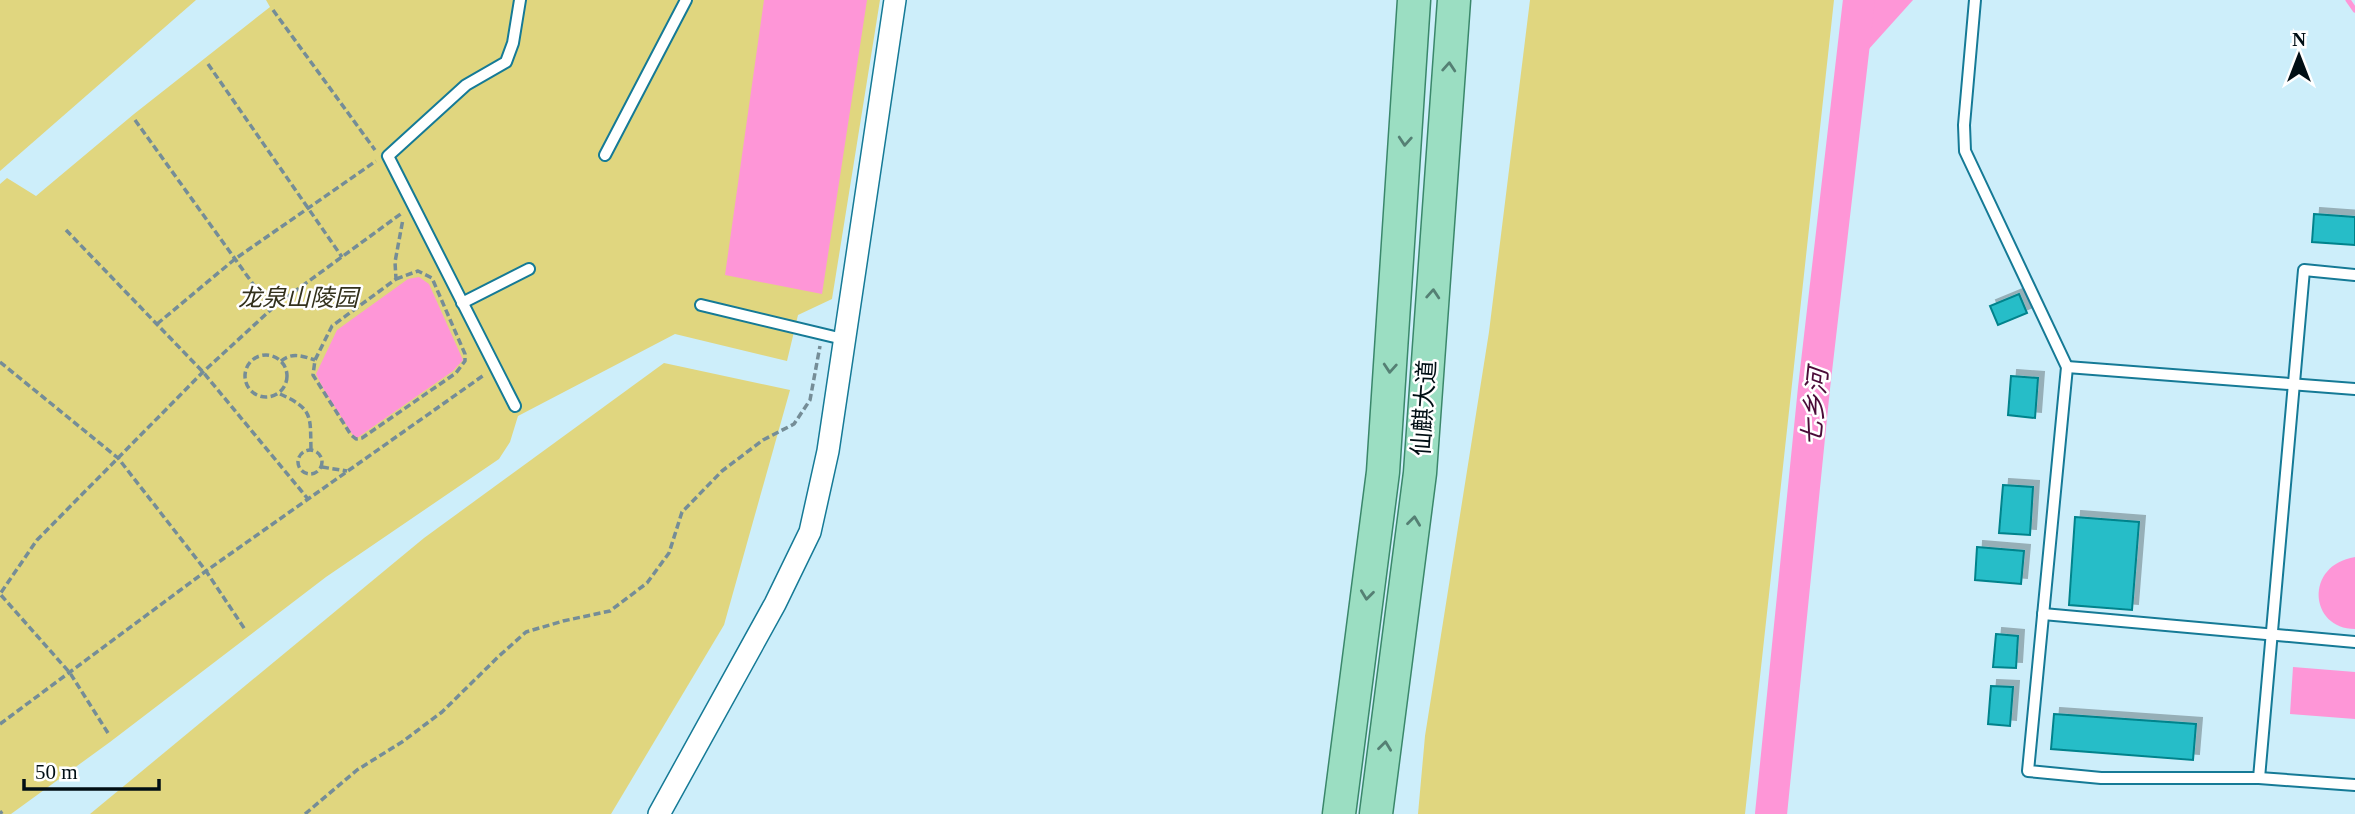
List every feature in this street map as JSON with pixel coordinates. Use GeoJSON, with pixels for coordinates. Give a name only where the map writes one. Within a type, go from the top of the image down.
{"type":"FeatureCollection","features":[{"type":"Feature","properties":{"kind":"main road","name":"仙麒大道"},"geometry":{"type":"LineString","coordinates":[[1339,814],[1383,472],[1414,0]]}},
{"type":"Feature","properties":{"kind":"main road","name":"仙麒大道"},"geometry":{"type":"LineString","coordinates":[[1376,814],[1420,473],[1454,0]]}},
{"type":"Feature","properties":{"kind":"street"},"geometry":{"type":"LineString","coordinates":[[660,814],[775,604],[810,532],[828,451],[895,0]]}},
{"type":"Feature","properties":{"kind":"lane"},"geometry":{"type":"LineString","coordinates":[[515,406],[388,156],[466,85],[506,61],[513,43],[520,0]]}},
{"type":"Feature","properties":{"kind":"lane"},"geometry":{"type":"LineString","coordinates":[[605,155],[686,0]]}},
{"type":"Feature","properties":{"kind":"lane"},"geometry":{"type":"LineString","coordinates":[[1975,0],[1964,125],[1965,151],[2067,367],[2028,771],[2101,778],[2259,778],[2355,785]]}},
{"type":"Feature","properties":{"kind":"lane"},"geometry":{"type":"LineString","coordinates":[[462,303],[528,269]]}},
{"type":"Feature","properties":{"kind":"lane"},"geometry":{"type":"LineString","coordinates":[[2259,778],[2304,270],[2355,275]]}},
{"type":"Feature","properties":{"kind":"lane"},"geometry":{"type":"LineString","coordinates":[[701,305],[843,340]]}},
{"type":"Feature","properties":{"kind":"lane"},"geometry":{"type":"LineString","coordinates":[[2067,367],[2355,389]]}},
{"type":"Feature","properties":{"kind":"lane"},"geometry":{"type":"LineString","coordinates":[[2043,614],[2355,642]]}},
{"type":"Feature","properties":{"kind":"path"},"geometry":{"type":"LineString","coordinates":[[157,324],[235,259],[381,158],[273,10]]}},
{"type":"Feature","properties":{"kind":"path"},"geometry":{"type":"LineString","coordinates":[[208,64],[342,257]]}},
{"type":"Feature","properties":{"kind":"path"},"geometry":{"type":"LineString","coordinates":[[135,120],[271,309]]}},
{"type":"Feature","properties":{"kind":"path"},"geometry":{"type":"LineString","coordinates":[[108,733],[70,673],[0,594],[37,540],[203,372],[271,309],[405,211],[395,262],[396,279]]}},
{"type":"Feature","properties":{"kind":"path"},"geometry":{"type":"LineString","coordinates":[[66,230],[203,372],[307,499]]}},
{"type":"Feature","properties":{"kind":"path"},"geometry":{"type":"LineString","coordinates":[[418,271],[432,278],[465,354],[465,361],[456,373],[362,438],[356,439],[313,375],[315,360],[332,326],[396,279],[418,271]]}},
{"type":"Feature","properties":{"kind":"path"},"geometry":{"type":"LineString","coordinates":[[305,814],[357,770],[402,742],[442,712],[526,632],[610,611],[647,583],[669,552],[682,512],[722,471],[763,440],[794,424],[810,400],[822,334]]}},
{"type":"Feature","properties":{"kind":"path"},"geometry":{"type":"LineString","coordinates":[[280,394],[288,379],[284,363],[269,354],[253,359],[244,373],[248,390],[264,398],[280,394],[300,403],[311,421],[311,450]]}},
{"type":"Feature","properties":{"kind":"path"},"geometry":{"type":"LineString","coordinates":[[281,361],[288,355],[315,360]]}},
{"type":"Feature","properties":{"kind":"path"},"geometry":{"type":"LineString","coordinates":[[0,362],[118,458],[205,571],[246,631]]}},
{"type":"Feature","properties":{"kind":"path"},"geometry":{"type":"LineString","coordinates":[[0,724],[205,571],[495,367]]}},
{"type":"Feature","properties":{"kind":"path"},"geometry":{"type":"LineString","coordinates":[[314,450],[321,457],[322,467],[315,474],[306,474],[298,468],[298,458],[304,451],[314,450]]}},
{"type":"Feature","properties":{"kind":"path"},"geometry":{"type":"LineString","coordinates":[[322,467],[347,471]]}},
{"type":"Feature","properties":{"kind":"green space"},"geometry":{"type":"Polygon","coordinates":[[[0,0],[196,0],[0,171],[0,0]]]}},
{"type":"Feature","properties":{"kind":"green space","name":"龙泉山陵园"},"geometry":{"type":"Polygon","coordinates":[[[266,0],[880,0],[832,299],[798,315],[787,361],[675,334],[518,416],[510,442],[499,459],[326,577],[11,814],[0,814],[0,184],[7,178],[36,196],[134,114],[270,7],[266,0]]]}},
{"type":"Feature","properties":{"kind":"green space"},"geometry":{"type":"Polygon","coordinates":[[[1530,0],[1834,0],[1745,814],[1418,814],[1425,736],[1489,332],[1530,0]]]}},
{"type":"Feature","properties":{"kind":"green space"},"geometry":{"type":"Polygon","coordinates":[[[664,363],[790,390],[724,625],[611,814],[90,814],[424,538],[664,363]]]}},
{"type":"Feature","properties":{"kind":"shaded area"},"geometry":{"type":"Polygon","coordinates":[[[764,0],[867,0],[822,294],[725,275],[764,0]]]}},
{"type":"Feature","properties":{"kind":"shaded area"},"geometry":{"type":"Polygon","coordinates":[[[1858,0],[1913,0],[1850,70],[1858,0]]]}},
{"type":"Feature","properties":{"kind":"shaded area"},"geometry":{"type":"Polygon","coordinates":[[[419,277],[429,284],[463,360],[453,371],[357,438],[316,374],[337,330],[408,279],[419,277]]]}},
{"type":"Feature","properties":{"kind":"shaded area"},"geometry":{"type":"Polygon","coordinates":[[[2355,557],[2355,629],[2340,626],[2328,619],[2321,608],[2319,596],[2320,583],[2327,572],[2338,562],[2355,557]]]}},
{"type":"Feature","properties":{"kind":"shaded area"},"geometry":{"type":"Polygon","coordinates":[[[2293,667],[2355,672],[2355,719],[2290,714],[2293,667]]]}},
{"type":"Feature","properties":{"kind":"building"},"geometry":{"type":"Polygon","coordinates":[[[2314,214],[2355,217],[2355,245],[2312,242],[2314,214]]]}},
{"type":"Feature","properties":{"kind":"building"},"geometry":{"type":"Polygon","coordinates":[[[2019,294],[2027,313],[1998,325],[1990,306],[2019,294]]]}},
{"type":"Feature","properties":{"kind":"building"},"geometry":{"type":"Polygon","coordinates":[[[2011,376],[2038,378],[2035,418],[2008,415],[2011,376]]]}},
{"type":"Feature","properties":{"kind":"building"},"geometry":{"type":"Polygon","coordinates":[[[2003,485],[2033,487],[2030,535],[1999,533],[2003,485]]]}},
{"type":"Feature","properties":{"kind":"building"},"geometry":{"type":"Polygon","coordinates":[[[2075,517],[2139,522],[2132,610],[2069,605],[2075,517]]]}},
{"type":"Feature","properties":{"kind":"building"},"geometry":{"type":"Polygon","coordinates":[[[1977,547],[2024,551],[2021,584],[1975,580],[1977,547]]]}},
{"type":"Feature","properties":{"kind":"building"},"geometry":{"type":"Polygon","coordinates":[[[1996,634],[2018,636],[2016,668],[1993,667],[1996,634]]]}},
{"type":"Feature","properties":{"kind":"building"},"geometry":{"type":"Polygon","coordinates":[[[1991,686],[2013,687],[2010,726],[1988,724],[1991,686]]]}},
{"type":"Feature","properties":{"kind":"building"},"geometry":{"type":"Polygon","coordinates":[[[2054,714],[2196,724],[2193,760],[2051,749],[2054,714]]]}},
{"type":"Feature","properties":{"kind":"waterway","name":"七乡河"},"geometry":{"type":"LineString","coordinates":[[1771,814],[1814,388],[1859,0]]}},
{"type":"Feature","properties":{"kind":"waterway"},"geometry":{"type":"LineString","coordinates":[[2348,0],[2355,10]]}}]}
